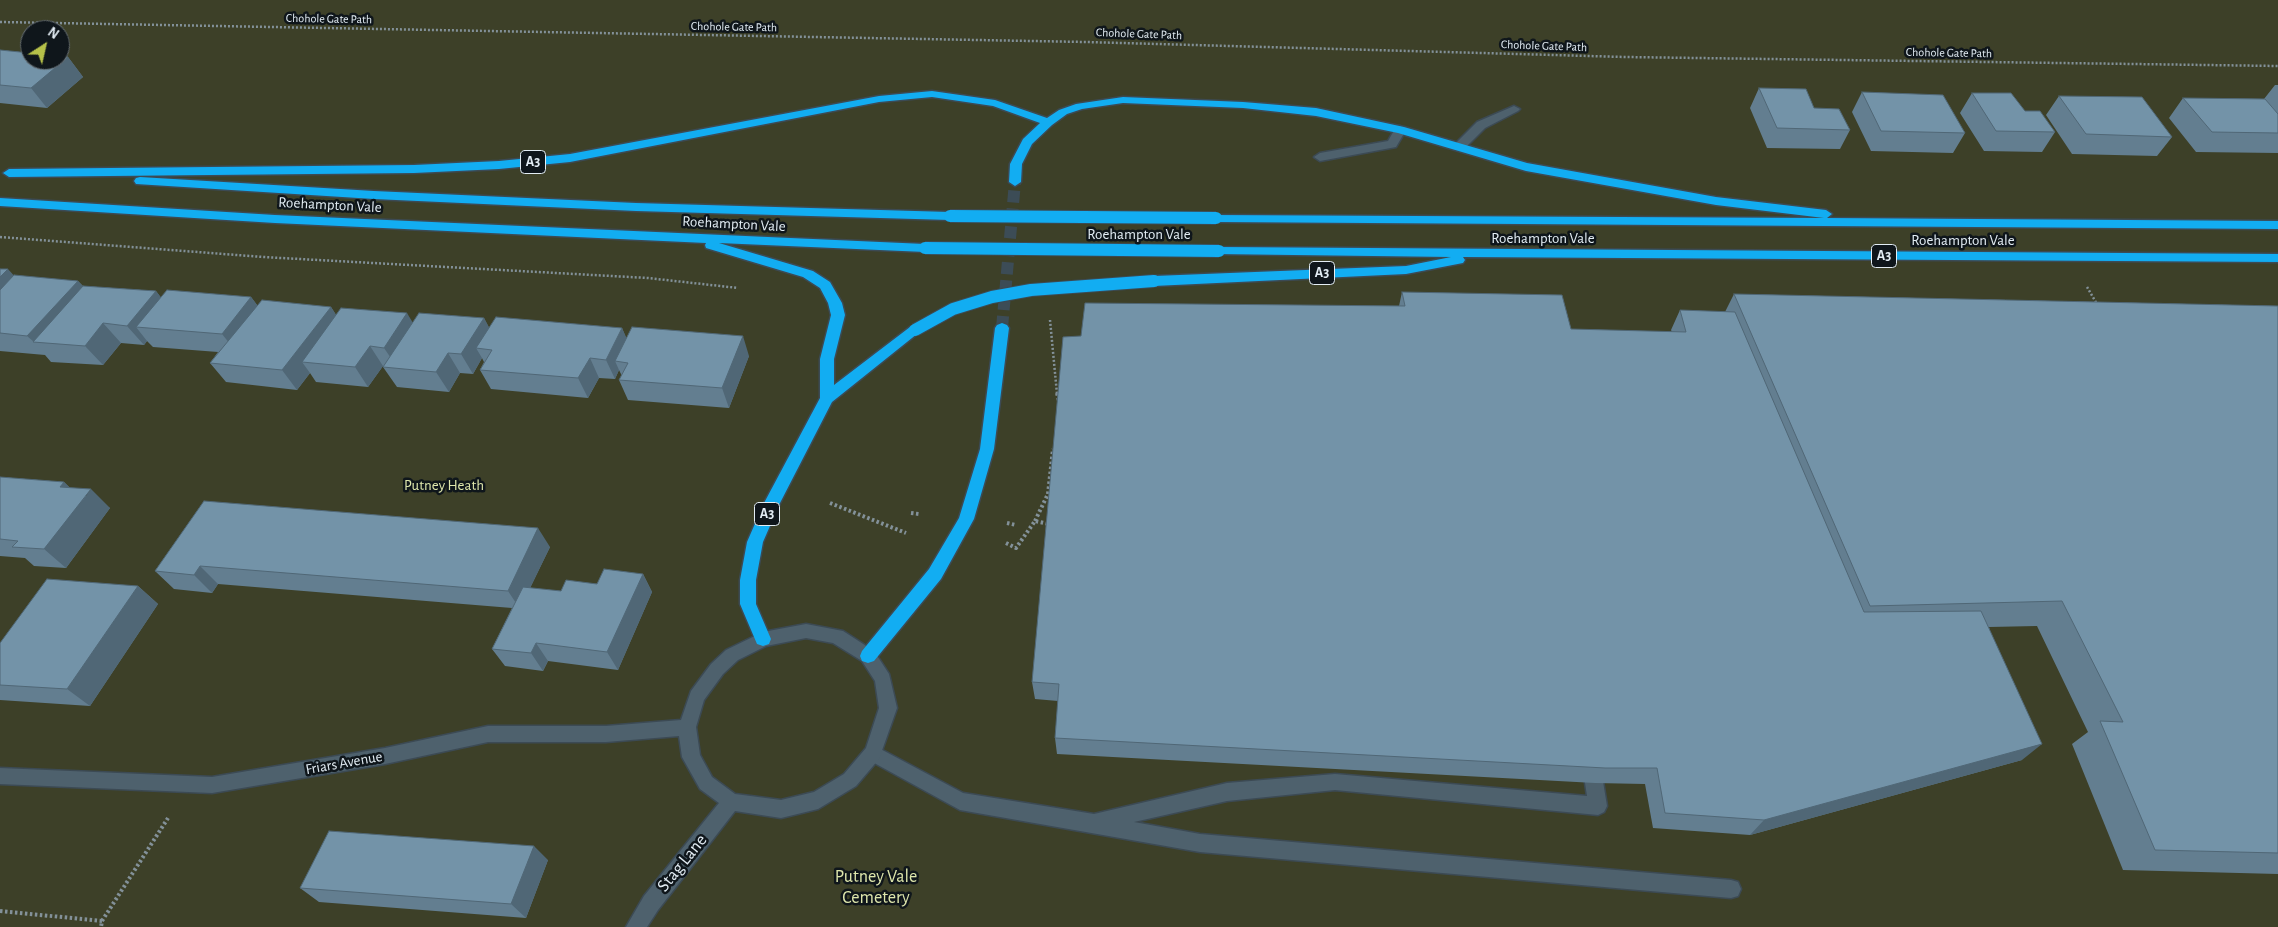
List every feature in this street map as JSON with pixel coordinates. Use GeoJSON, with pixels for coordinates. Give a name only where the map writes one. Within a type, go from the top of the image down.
{"type":"FeatureCollection","features":[{"type":"Feature","properties":{"kind":"highway","name":"A3"},"geometry":{"type":"LineString","coordinates":[[4,172],[414,169],[498,165],[570,158],[636,147],[879,99],[932,94],[994,102],[1048,122]]}},
{"type":"Feature","properties":{"kind":"highway","name":"A3"},"geometry":{"type":"LineString","coordinates":[[1014,182],[1016,164],[1027,142],[1048,122],[1063,112],[1080,106],[1123,100],[1243,105],[1316,112],[1400,130],[1460,146],[1526,167],[1569,175],[1716,200],[1890,222]]}},
{"type":"Feature","properties":{"kind":"highway","name":"Roehampton Vale"},"geometry":{"type":"LineString","coordinates":[[4,172],[383,196],[636,207],[950,216],[2278,225]]}},
{"type":"Feature","properties":{"kind":"highway","name":"Roehampton Vale"},"geometry":{"type":"LineString","coordinates":[[0,202],[275,219],[925,248],[1489,254],[2278,258]]}},
{"type":"Feature","properties":{"kind":"highway","name":"A3"},"geometry":{"type":"LineString","coordinates":[[690,238],[808,274],[826,285],[835,304],[838,316],[827,359],[827,398]]}},
{"type":"Feature","properties":{"kind":"highway","name":"A3"},"geometry":{"type":"LineString","coordinates":[[763,639],[748,604],[748,580],[755,542],[772,503],[827,398],[915,330],[953,310],[992,297],[1032,290],[1154,281],[1406,270],[1489,254]]}},
{"type":"Feature","properties":{"kind":"highway"},"geometry":{"type":"LineString","coordinates":[[868,656],[935,574],[966,519],[987,449],[1002,328]]}},
{"type":"Feature","properties":{"kind":"street"},"geometry":{"type":"LineString","coordinates":[[1460,146],[1481,125],[1514,109]]}},
{"type":"Feature","properties":{"kind":"street"},"geometry":{"type":"LineString","coordinates":[[1320,157],[1392,144],[1400,130]]}},
{"type":"Feature","properties":{"kind":"street"},"geometry":{"type":"LineString","coordinates":[[806,631],[837,636],[868,656],[883,679],[888,708],[874,753],[850,780],[818,800],[782,809],[731,802],[706,784],[691,757],[688,727],[697,696],[717,668],[732,655],[763,639],[806,631]]}},
{"type":"Feature","properties":{"kind":"street","name":"Friars Avenue"},"geometry":{"type":"LineString","coordinates":[[0,776],[212,786],[385,756],[488,734],[606,734],[688,727]]}},
{"type":"Feature","properties":{"kind":"street"},"geometry":{"type":"LineString","coordinates":[[1093,823],[1227,792],[1335,782],[1598,806],[1588,747]]}},
{"type":"Feature","properties":{"kind":"street"},"geometry":{"type":"LineString","coordinates":[[874,753],[960,801],[1200,843],[1732,890]]}},
{"type":"Feature","properties":{"kind":"street","name":"Stag Lane"},"geometry":{"type":"LineString","coordinates":[[636,927],[651,903],[731,802]]}},
{"type":"Feature","properties":{"kind":"path","name":"Chohole Gate Path"},"geometry":{"type":"LineString","coordinates":[[0,22],[1076,42],[1625,57],[2278,66]]}},
{"type":"Feature","properties":{"kind":"path"},"geometry":{"type":"LineString","coordinates":[[0,237],[263,257],[648,278],[747,288]]}},
{"type":"Feature","properties":{"kind":"path"},"geometry":{"type":"LineString","coordinates":[[2085,284],[2099,307]]}},
{"type":"Feature","properties":{"kind":"path"},"geometry":{"type":"LineString","coordinates":[[1050,313],[1055,386],[1059,403]]}},
{"type":"Feature","properties":{"kind":"path"},"geometry":{"type":"LineString","coordinates":[[1006,543],[1016,548],[1034,521],[1048,494],[1055,440]]}},
{"type":"Feature","properties":{"kind":"path"},"geometry":{"type":"LineString","coordinates":[[830,503],[906,533]]}},
{"type":"Feature","properties":{"kind":"path"},"geometry":{"type":"LineString","coordinates":[[911,513],[919,514]]}},
{"type":"Feature","properties":{"kind":"path"},"geometry":{"type":"LineString","coordinates":[[1034,521],[1051,524]]}},
{"type":"Feature","properties":{"kind":"path"},"geometry":{"type":"LineString","coordinates":[[1007,523],[1016,525]]}},
{"type":"Feature","properties":{"kind":"path"},"geometry":{"type":"LineString","coordinates":[[101,927],[102,920],[190,784]]}},
{"type":"Feature","properties":{"kind":"path"},"geometry":{"type":"LineString","coordinates":[[0,911],[102,920]]}},
{"type":"Feature","properties":{"kind":"green space","name":"Putney Heath"},"geometry":{"type":"Polygon","coordinates":[[[0,0],[2278,0],[2278,927],[0,927],[0,0]]]}},
{"type":"Feature","properties":{"kind":"building"},"geometry":{"type":"Polygon","coordinates":[[[0,50],[20,52],[20,70],[52,70],[31,88],[0,85],[0,50]]]}},
{"type":"Feature","properties":{"kind":"building"},"geometry":{"type":"Polygon","coordinates":[[[1759,88],[1806,89],[1814,108],[1839,109],[1850,130],[1777,128],[1759,88]]]}},
{"type":"Feature","properties":{"kind":"building"},"geometry":{"type":"Polygon","coordinates":[[[1862,92],[1943,95],[1965,133],[1881,131],[1862,92]]]}},
{"type":"Feature","properties":{"kind":"building"},"geometry":{"type":"Polygon","coordinates":[[[1972,93],[2011,93],[2025,111],[2040,111],[2055,132],[1996,131],[1972,93]]]}},
{"type":"Feature","properties":{"kind":"building"},"geometry":{"type":"Polygon","coordinates":[[[2059,96],[2142,97],[2172,137],[2086,134],[2059,96]]]}},
{"type":"Feature","properties":{"kind":"building"},"geometry":{"type":"Polygon","coordinates":[[[2183,98],[2265,99],[2278,114],[2278,133],[2212,132],[2183,98]]]}},
{"type":"Feature","properties":{"kind":"building"},"geometry":{"type":"Polygon","coordinates":[[[0,269],[8,269],[0,277],[0,269]]]}},
{"type":"Feature","properties":{"kind":"building"},"geometry":{"type":"Polygon","coordinates":[[[14,275],[78,281],[27,336],[0,333],[0,290],[14,275]]]}},
{"type":"Feature","properties":{"kind":"building"},"geometry":{"type":"Polygon","coordinates":[[[83,286],[156,291],[127,326],[103,323],[85,346],[33,342],[83,286]]]}},
{"type":"Feature","properties":{"kind":"building"},"geometry":{"type":"Polygon","coordinates":[[[167,290],[251,297],[222,334],[136,327],[167,290]]]}},
{"type":"Feature","properties":{"kind":"building"},"geometry":{"type":"Polygon","coordinates":[[[1402,292],[1562,295],[1571,329],[1686,332],[1680,310],[1735,312],[1864,612],[1981,611],[2042,744],[1764,820],[1665,813],[1657,768],[1605,768],[1055,738],[1059,684],[1032,682],[1063,337],[1081,336],[1085,303],[1405,306],[1402,292]]]}},
{"type":"Feature","properties":{"kind":"building"},"geometry":{"type":"Polygon","coordinates":[[[1734,294],[2278,306],[2278,853],[2155,850],[2100,721],[2123,722],[2062,601],[1870,606],[1734,294]]]}},
{"type":"Feature","properties":{"kind":"building"},"geometry":{"type":"Polygon","coordinates":[[[262,300],[331,307],[282,370],[210,363],[262,300]]]}},
{"type":"Feature","properties":{"kind":"building"},"geometry":{"type":"Polygon","coordinates":[[[341,308],[407,313],[384,348],[370,346],[355,367],[302,362],[341,308]]]}},
{"type":"Feature","properties":{"kind":"building"},"geometry":{"type":"Polygon","coordinates":[[[419,313],[484,318],[461,354],[448,353],[436,372],[383,367],[419,313]]]}},
{"type":"Feature","properties":{"kind":"building"},"geometry":{"type":"Polygon","coordinates":[[[496,317],[622,328],[606,360],[590,358],[578,378],[480,370],[492,350],[476,348],[496,317]]]}},
{"type":"Feature","properties":{"kind":"building"},"geometry":{"type":"Polygon","coordinates":[[[632,327],[743,336],[722,388],[619,380],[628,363],[615,361],[632,327]]]}},
{"type":"Feature","properties":{"kind":"building"},"geometry":{"type":"Polygon","coordinates":[[[0,477],[64,482],[60,487],[91,489],[44,549],[12,547],[18,541],[0,539],[0,477]]]}},
{"type":"Feature","properties":{"kind":"building"},"geometry":{"type":"Polygon","coordinates":[[[204,501],[538,528],[508,591],[200,566],[194,575],[155,571],[204,501]]]}},
{"type":"Feature","properties":{"kind":"building"},"geometry":{"type":"Polygon","coordinates":[[[604,569],[643,574],[607,652],[536,643],[531,653],[492,649],[523,587],[561,591],[566,580],[597,584],[604,569]]]}},
{"type":"Feature","properties":{"kind":"building"},"geometry":{"type":"Polygon","coordinates":[[[47,579],[138,586],[67,689],[0,685],[0,643],[47,579]]]}},
{"type":"Feature","properties":{"kind":"building"},"geometry":{"type":"Polygon","coordinates":[[[329,831],[534,846],[511,904],[300,888],[329,831]]]}},
{"type":"Feature","properties":{"kind":"tunnel"},"geometry":{"type":"LineString","coordinates":[[1002,328],[1015,182]]}},
{"type":"Feature","properties":{"kind":"park label","name":"Putney Vale Cemetery"},"geometry":{"type":"Point","coordinates":[876,888]}}]}
